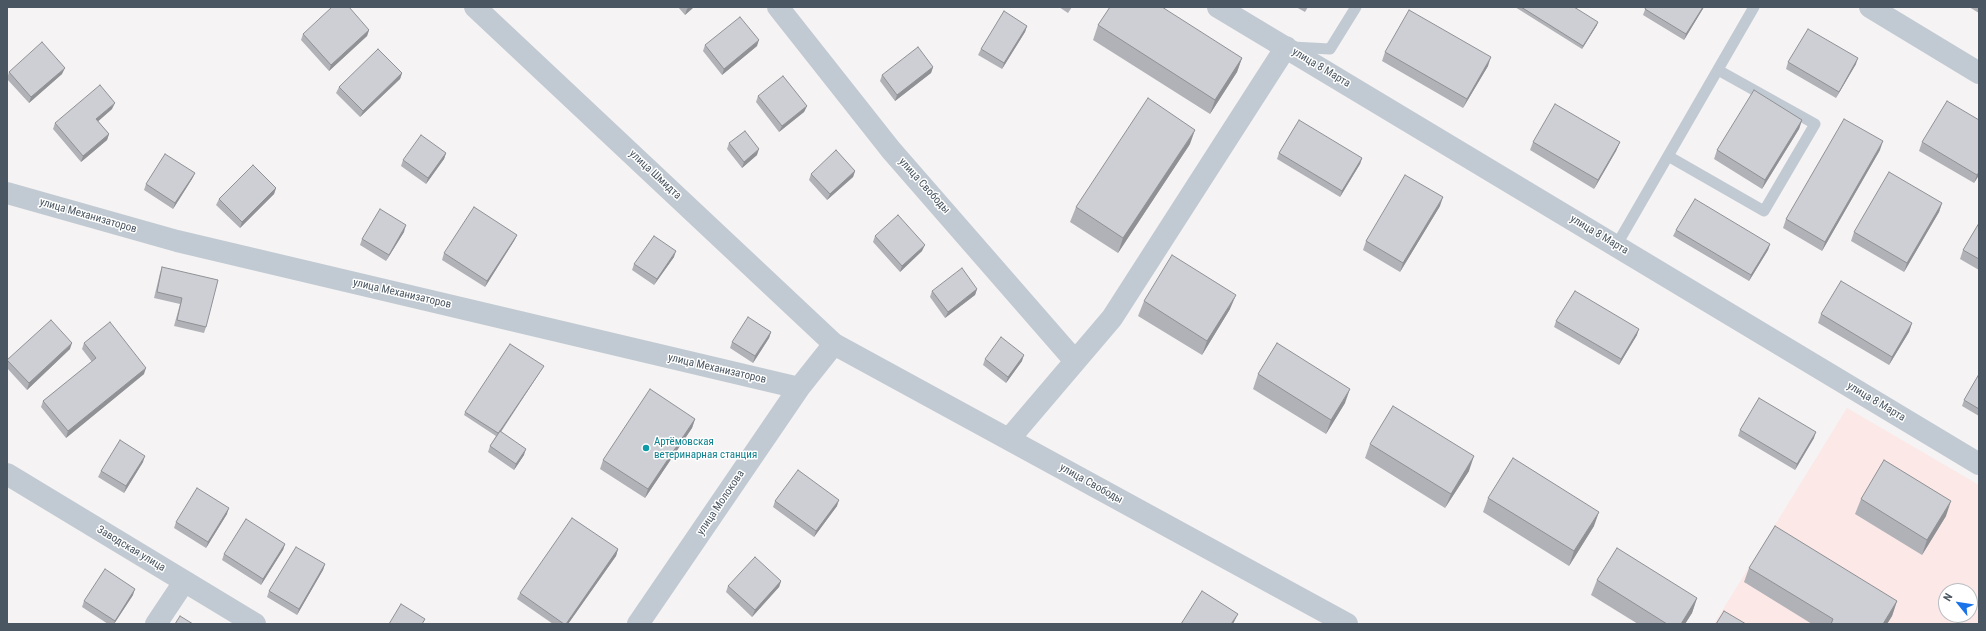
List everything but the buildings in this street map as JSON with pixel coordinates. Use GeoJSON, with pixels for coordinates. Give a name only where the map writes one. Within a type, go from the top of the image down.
{"type":"FeatureCollection","features":[{"type":"Feature","properties":{"kind":"street","name":"улица Шмидта"},"geometry":{"type":"LineString","coordinates":[[475,7],[834,344]]}},
{"type":"Feature","properties":{"kind":"street","name":"улица Свободы"},"geometry":{"type":"LineString","coordinates":[[778,7],[891,150],[1076,361]]}},
{"type":"Feature","properties":{"kind":"street","name":"улица 8 Марта"},"geometry":{"type":"LineString","coordinates":[[1218,7],[1979,464]]}},
{"type":"Feature","properties":{"kind":"street"},"geometry":{"type":"LineString","coordinates":[[1870,7],[1979,73]]}},
{"type":"Feature","properties":{"kind":"street"},"geometry":{"type":"LineString","coordinates":[[1009,439],[1112,318],[1286,47]]}},
{"type":"Feature","properties":{"kind":"street","name":"улица Механизаторов"},"geometry":{"type":"LineString","coordinates":[[7,193],[177,241],[799,388]]}},
{"type":"Feature","properties":{"kind":"street","name":"улица Молокова"},"geometry":{"type":"LineString","coordinates":[[638,624],[799,388],[834,344]]}},
{"type":"Feature","properties":{"kind":"street","name":"улица Свободы"},"geometry":{"type":"LineString","coordinates":[[834,344],[1347,624]]}},
{"type":"Feature","properties":{"kind":"street","name":"Заводская улица"},"geometry":{"type":"LineString","coordinates":[[7,474],[255,624]]}},
{"type":"Feature","properties":{"kind":"street"},"geometry":{"type":"LineString","coordinates":[[156,624],[184,582]]}},
{"type":"Feature","properties":{"kind":"lane"},"geometry":{"type":"LineString","coordinates":[[1286,47],[1330,49],[1356,7]]}},
{"type":"Feature","properties":{"kind":"lane"},"geometry":{"type":"LineString","coordinates":[[1616,246],[1754,7]]}},
{"type":"Feature","properties":{"kind":"lane"},"geometry":{"type":"LineString","coordinates":[[1668,156],[1764,211],[1815,124],[1718,70]]}},
{"type":"Feature","properties":{"kind":"shaded area"},"geometry":{"type":"Polygon","coordinates":[[[1847,408],[1979,485],[1979,624],[1714,624],[1847,408]]]}},
{"type":"Feature","properties":{"kind":"place","name":"Артёмовская ветеринарная станция"},"geometry":{"type":"Point","coordinates":[646,448]}}]}
